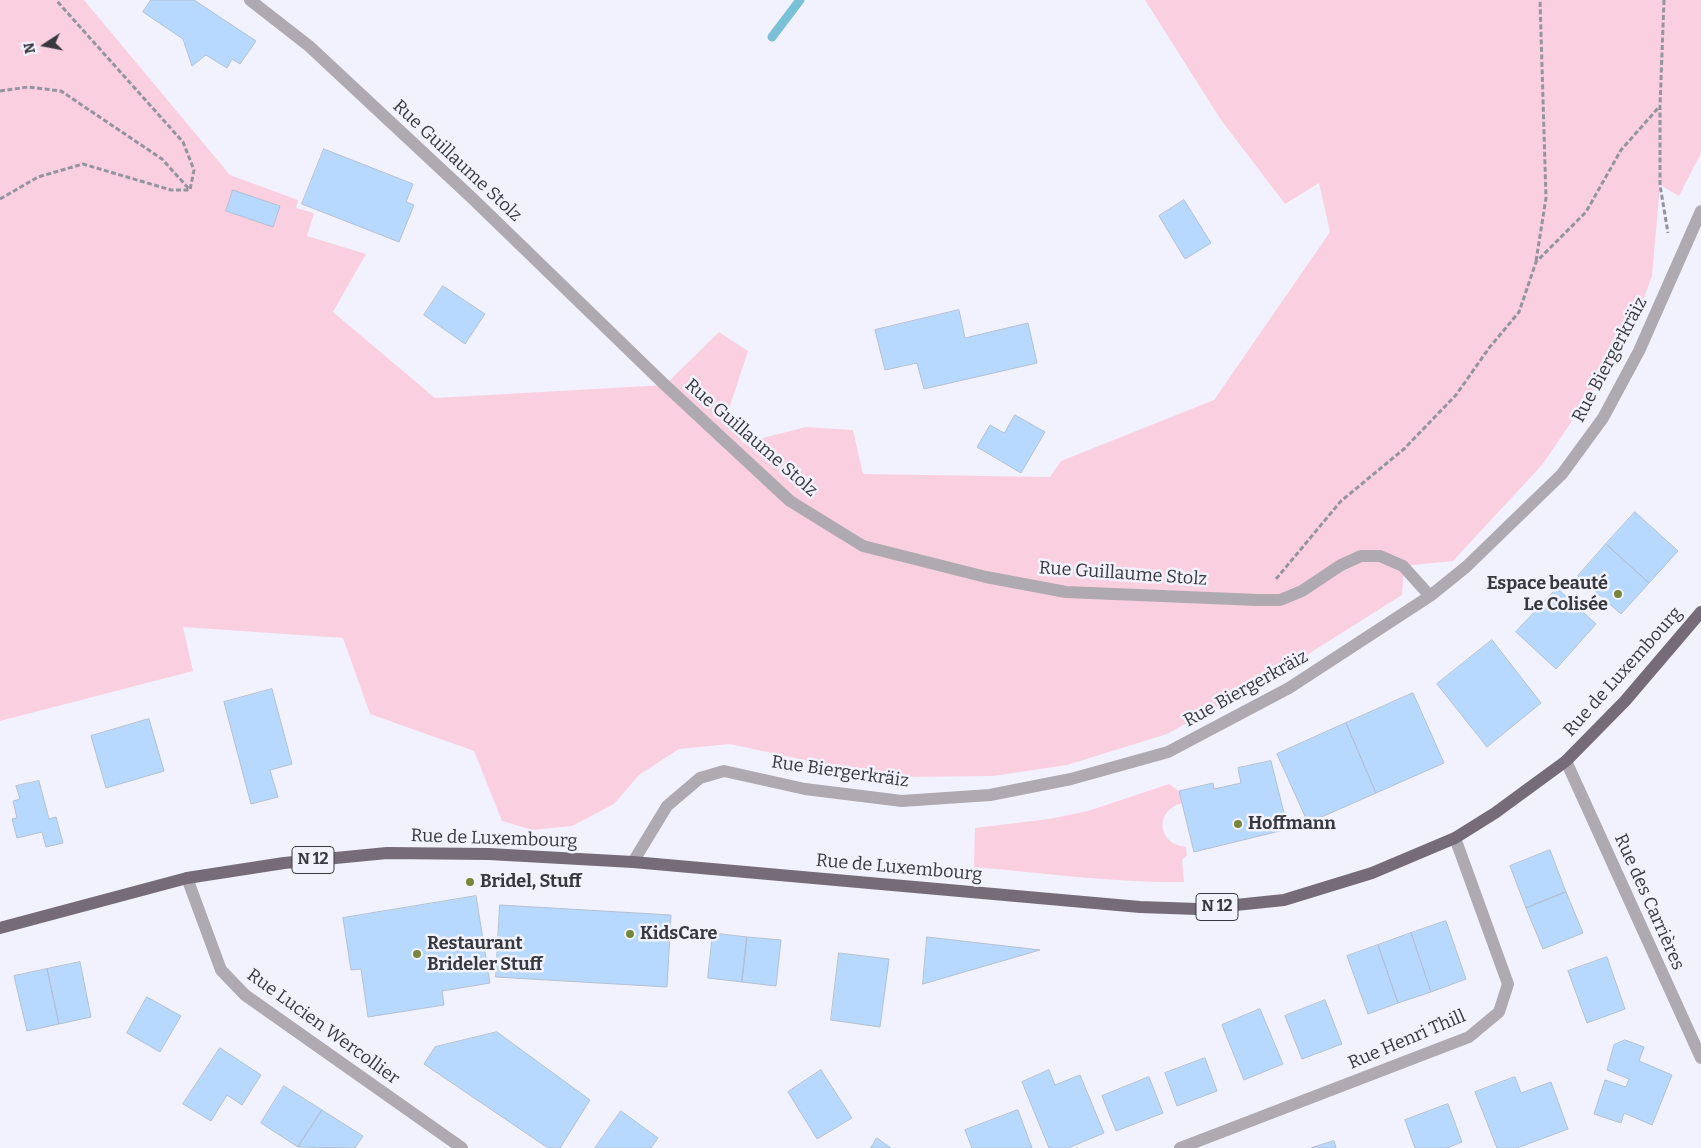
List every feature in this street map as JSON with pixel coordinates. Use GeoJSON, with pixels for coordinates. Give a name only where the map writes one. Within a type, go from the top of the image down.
{"type":"FeatureCollection","features":[{"type":"Feature","properties":{"kind":"main road","name":"Rue de Luxembourg"},"geometry":{"type":"LineString","coordinates":[[0,928],[187,878],[284,863],[387,853],[489,854],[633,862],[1140,907],[1197,909],[1284,900],[1372,872],[1455,838],[1495,813],[1566,761],[1625,701],[1701,612]]}},
{"type":"Feature","properties":{"kind":"street","name":"Rue Guillaume Stolz"},"geometry":{"type":"LineString","coordinates":[[250,0],[309,46],[472,198],[665,385],[790,501],[863,546],[986,578],[1066,592],[1258,600],[1280,600],[1302,591],[1341,565],[1360,556],[1380,556],[1404,566],[1430,596]]}},
{"type":"Feature","properties":{"kind":"street","name":"Rue Biergerkräiz"},"geometry":{"type":"LineString","coordinates":[[633,862],[667,806],[700,778],[724,771],[805,789],[902,801],[990,796],[1071,780],[1168,752],[1289,688],[1430,596],[1466,567],[1562,474],[1603,418],[1639,351],[1701,211]]}},
{"type":"Feature","properties":{"kind":"street","name":"Rue des Carrières"},"geometry":{"type":"LineString","coordinates":[[1566,761],[1701,1058]]}},
{"type":"Feature","properties":{"kind":"street","name":"Rue Henri Thill"},"geometry":{"type":"LineString","coordinates":[[1180,1148],[1469,1037],[1500,1012],[1508,984],[1455,838]]}},
{"type":"Feature","properties":{"kind":"street","name":"Rue Lucien Wercollier"},"geometry":{"type":"LineString","coordinates":[[187,878],[221,970],[245,995],[462,1148]]}},
{"type":"Feature","properties":{"kind":"path"},"geometry":{"type":"LineString","coordinates":[[56,0],[183,142],[194,170],[190,190]]}},
{"type":"Feature","properties":{"kind":"path"},"geometry":{"type":"LineString","coordinates":[[1258,600],[1341,501],[1404,448],[1456,395],[1489,348],[1519,312],[1536,262],[1546,198],[1540,0]]}},
{"type":"Feature","properties":{"kind":"path"},"geometry":{"type":"LineString","coordinates":[[1664,0],[1660,106],[1660,185],[1674,271]]}},
{"type":"Feature","properties":{"kind":"path"},"geometry":{"type":"LineString","coordinates":[[0,91],[28,87],[61,92],[162,159],[190,190]]}},
{"type":"Feature","properties":{"kind":"path"},"geometry":{"type":"LineString","coordinates":[[1536,262],[1586,212],[1621,150],[1660,106]]}},
{"type":"Feature","properties":{"kind":"path"},"geometry":{"type":"LineString","coordinates":[[0,199],[38,177],[82,164],[172,190],[190,190]]}},
{"type":"Feature","properties":{"kind":"shaded area"},"geometry":{"type":"Polygon","coordinates":[[[0,0],[84,0],[230,175],[298,200],[296,208],[314,213],[307,236],[366,254],[333,312],[435,398],[665,385],[719,332],[748,351],[726,418],[743,443],[806,427],[853,430],[863,474],[1050,477],[1061,461],[1214,400],[1330,232],[1319,183],[1285,204],[1221,120],[1145,0],[1701,0],[1701,153],[1679,196],[1660,185],[1652,276],[1629,338],[1542,465],[1453,561],[1404,566],[1402,595],[1283,670],[1167,734],[1067,765],[993,776],[902,777],[823,764],[730,744],[679,749],[639,775],[614,804],[572,826],[532,830],[502,821],[474,751],[370,714],[343,638],[183,627],[193,671],[0,721],[0,0]]]}},
{"type":"Feature","properties":{"kind":"shaded area"},"geometry":{"type":"Polygon","coordinates":[[[1169,784],[1179,791],[1182,803],[1173,807],[1167,813],[1163,820],[1163,827],[1169,840],[1176,845],[1186,847],[1187,855],[1182,860],[1184,882],[1105,879],[974,867],[975,828],[1049,819],[1088,811],[1169,784]]]}},
{"type":"Feature","properties":{"kind":"building"},"geometry":{"type":"Polygon","coordinates":[[[151,0],[194,0],[256,41],[240,64],[232,59],[227,68],[206,55],[192,66],[183,39],[143,12],[151,0]]]}},
{"type":"Feature","properties":{"kind":"building"},"geometry":{"type":"Polygon","coordinates":[[[324,149],[413,184],[406,202],[414,205],[399,242],[302,204],[324,149]]]}},
{"type":"Feature","properties":{"kind":"building"},"geometry":{"type":"Polygon","coordinates":[[[233,190],[280,206],[273,227],[226,211],[233,190]]]}},
{"type":"Feature","properties":{"kind":"building"},"geometry":{"type":"Polygon","coordinates":[[[1184,200],[1211,243],[1185,259],[1159,216],[1184,200]]]}},
{"type":"Feature","properties":{"kind":"building"},"geometry":{"type":"Polygon","coordinates":[[[443,286],[485,314],[465,344],[424,315],[443,286]]]}},
{"type":"Feature","properties":{"kind":"building"},"geometry":{"type":"Polygon","coordinates":[[[959,310],[965,338],[1028,323],[1037,363],[924,389],[917,363],[885,370],[875,330],[959,310]]]}},
{"type":"Feature","properties":{"kind":"building"},"geometry":{"type":"Polygon","coordinates":[[[1015,415],[1045,432],[1021,473],[977,447],[990,425],[1004,433],[1015,415]]]}},
{"type":"Feature","properties":{"kind":"building"},"geometry":{"type":"Polygon","coordinates":[[[1635,512],[1678,551],[1649,583],[1606,544],[1635,512]]]}},
{"type":"Feature","properties":{"kind":"building"},"geometry":{"type":"Polygon","coordinates":[[[1606,544],[1649,583],[1621,614],[1578,576],[1606,544]]]}},
{"type":"Feature","properties":{"kind":"building"},"geometry":{"type":"Polygon","coordinates":[[[1557,588],[1596,624],[1556,669],[1516,632],[1557,588]]]}},
{"type":"Feature","properties":{"kind":"building"},"geometry":{"type":"Polygon","coordinates":[[[1492,640],[1541,703],[1487,747],[1437,684],[1492,640]]]}},
{"type":"Feature","properties":{"kind":"building"},"geometry":{"type":"Polygon","coordinates":[[[272,689],[292,764],[270,770],[278,797],[251,804],[224,702],[272,689]]]}},
{"type":"Feature","properties":{"kind":"building"},"geometry":{"type":"Polygon","coordinates":[[[1413,693],[1444,763],[1376,793],[1346,723],[1413,693]]]}},
{"type":"Feature","properties":{"kind":"building"},"geometry":{"type":"Polygon","coordinates":[[[149,719],[164,771],[106,788],[91,736],[149,719]]]}},
{"type":"Feature","properties":{"kind":"building"},"geometry":{"type":"Polygon","coordinates":[[[1346,723],[1376,793],[1308,823],[1277,754],[1346,723]]]}},
{"type":"Feature","properties":{"kind":"building"},"geometry":{"type":"Polygon","coordinates":[[[1271,761],[1288,829],[1194,852],[1179,791],[1213,783],[1214,789],[1241,783],[1238,768],[1271,761]]]}},
{"type":"Feature","properties":{"kind":"building"},"geometry":{"type":"Polygon","coordinates":[[[39,781],[49,819],[56,817],[63,843],[46,847],[42,832],[17,838],[12,819],[17,818],[13,801],[20,799],[16,786],[39,781]]]}},
{"type":"Feature","properties":{"kind":"building"},"geometry":{"type":"Polygon","coordinates":[[[1550,850],[1566,892],[1526,908],[1510,866],[1550,850]]]}},
{"type":"Feature","properties":{"kind":"building"},"geometry":{"type":"Polygon","coordinates":[[[1566,892],[1583,933],[1543,949],[1526,908],[1566,892]]]}},
{"type":"Feature","properties":{"kind":"building"},"geometry":{"type":"Polygon","coordinates":[[[476,896],[490,983],[442,991],[444,1005],[368,1017],[361,969],[351,970],[343,918],[476,896]]]}},
{"type":"Feature","properties":{"kind":"building"},"geometry":{"type":"Polygon","coordinates":[[[500,905],[671,915],[667,987],[496,977],[500,905]]]}},
{"type":"Feature","properties":{"kind":"building"},"geometry":{"type":"Polygon","coordinates":[[[1446,921],[1466,979],[1431,992],[1411,933],[1446,921]]]}},
{"type":"Feature","properties":{"kind":"building"},"geometry":{"type":"Polygon","coordinates":[[[713,933],[747,937],[742,982],[708,978],[713,933]]]}},
{"type":"Feature","properties":{"kind":"building"},"geometry":{"type":"Polygon","coordinates":[[[1411,933],[1431,992],[1398,1003],[1378,945],[1411,933]]]}},
{"type":"Feature","properties":{"kind":"building"},"geometry":{"type":"Polygon","coordinates":[[[747,937],[781,940],[776,986],[742,982],[747,937]]]}},
{"type":"Feature","properties":{"kind":"building"},"geometry":{"type":"Polygon","coordinates":[[[927,937],[1040,950],[923,984],[927,937]]]}},
{"type":"Feature","properties":{"kind":"building"},"geometry":{"type":"Polygon","coordinates":[[[1378,945],[1398,1003],[1368,1014],[1347,956],[1378,945]]]}},
{"type":"Feature","properties":{"kind":"building"},"geometry":{"type":"Polygon","coordinates":[[[839,953],[889,959],[880,1027],[831,1020],[839,953]]]}},
{"type":"Feature","properties":{"kind":"building"},"geometry":{"type":"Polygon","coordinates":[[[1607,957],[1625,1009],[1587,1023],[1568,971],[1607,957]]]}},
{"type":"Feature","properties":{"kind":"building"},"geometry":{"type":"Polygon","coordinates":[[[80,962],[91,1017],[59,1024],[47,969],[80,962]]]}},
{"type":"Feature","properties":{"kind":"building"},"geometry":{"type":"Polygon","coordinates":[[[47,969],[59,1024],[27,1031],[14,976],[47,969]]]}},
{"type":"Feature","properties":{"kind":"building"},"geometry":{"type":"Polygon","coordinates":[[[147,997],[181,1016],[160,1052],[127,1033],[147,997]]]}},
{"type":"Feature","properties":{"kind":"building"},"geometry":{"type":"Polygon","coordinates":[[[1325,1000],[1342,1044],[1302,1059],[1285,1016],[1325,1000]]]}},
{"type":"Feature","properties":{"kind":"building"},"geometry":{"type":"Polygon","coordinates":[[[1260,1009],[1283,1064],[1244,1080],[1222,1025],[1260,1009]]]}},
{"type":"Feature","properties":{"kind":"building"},"geometry":{"type":"Polygon","coordinates":[[[497,1032],[590,1100],[560,1148],[548,1148],[424,1064],[435,1047],[497,1032]]]}},
{"type":"Feature","properties":{"kind":"building"},"geometry":{"type":"Polygon","coordinates":[[[1625,1040],[1644,1047],[1639,1061],[1672,1075],[1652,1125],[1624,1113],[1621,1123],[1594,1114],[1605,1080],[1626,1087],[1629,1079],[1607,1070],[1614,1045],[1625,1040]]]}},
{"type":"Feature","properties":{"kind":"building"},"geometry":{"type":"Polygon","coordinates":[[[220,1048],[261,1075],[242,1105],[227,1095],[211,1121],[183,1104],[220,1048]]]}},
{"type":"Feature","properties":{"kind":"building"},"geometry":{"type":"Polygon","coordinates":[[[1205,1058],[1217,1091],[1177,1106],[1165,1073],[1205,1058]]]}},
{"type":"Feature","properties":{"kind":"building"},"geometry":{"type":"Polygon","coordinates":[[[821,1070],[852,1118],[817,1139],[788,1092],[821,1070]]]}},
{"type":"Feature","properties":{"kind":"building"},"geometry":{"type":"Polygon","coordinates":[[[1049,1070],[1055,1085],[1080,1075],[1104,1133],[1068,1148],[1049,1148],[1022,1082],[1049,1070]]]}},
{"type":"Feature","properties":{"kind":"building"},"geometry":{"type":"Polygon","coordinates":[[[1149,1077],[1163,1113],[1116,1131],[1102,1096],[1149,1077]]]}},
{"type":"Feature","properties":{"kind":"building"},"geometry":{"type":"Polygon","coordinates":[[[1515,1077],[1521,1093],[1551,1082],[1568,1129],[1517,1148],[1497,1148],[1475,1092],[1515,1077]]]}},
{"type":"Feature","properties":{"kind":"building"},"geometry":{"type":"Polygon","coordinates":[[[284,1086],[322,1110],[298,1147],[261,1123],[284,1086]]]}},
{"type":"Feature","properties":{"kind":"building"},"geometry":{"type":"Polygon","coordinates":[[[1448,1104],[1462,1142],[1447,1148],[1415,1148],[1405,1120],[1448,1104]]]}},
{"type":"Feature","properties":{"kind":"building"},"geometry":{"type":"Polygon","coordinates":[[[322,1110],[363,1136],[355,1148],[298,1147],[322,1110]]]}},
{"type":"Feature","properties":{"kind":"building"},"geometry":{"type":"Polygon","coordinates":[[[1018,1110],[1032,1148],[972,1148],[965,1130],[1018,1110]]]}},
{"type":"Feature","properties":{"kind":"building"},"geometry":{"type":"Polygon","coordinates":[[[621,1111],[658,1138],[651,1148],[595,1148],[621,1111]]]}},
{"type":"Feature","properties":{"kind":"building"},"geometry":{"type":"Polygon","coordinates":[[[877,1138],[891,1148],[871,1148],[877,1138]]]}},
{"type":"Feature","properties":{"kind":"building"},"geometry":{"type":"Polygon","coordinates":[[[1334,1141],[1336,1148],[1311,1148],[1334,1141]]]}},
{"type":"Feature","properties":{"kind":"waterway"},"geometry":{"type":"LineString","coordinates":[[772,37],[800,0]]}},
{"type":"Feature","properties":{"kind":"place","name":"Espace beauté Le Colisée"},"geometry":{"type":"Point","coordinates":[1618,594]}},
{"type":"Feature","properties":{"kind":"place","name":"Hoffmann"},"geometry":{"type":"Point","coordinates":[1238,824]}},
{"type":"Feature","properties":{"kind":"place","name":"Bridel, Stuff"},"geometry":{"type":"Point","coordinates":[470,882]}},
{"type":"Feature","properties":{"kind":"place","name":"KidsCare"},"geometry":{"type":"Point","coordinates":[630,934]}},
{"type":"Feature","properties":{"kind":"place","name":"Restaurant Brideler Stuff"},"geometry":{"type":"Point","coordinates":[417,954]}}]}
